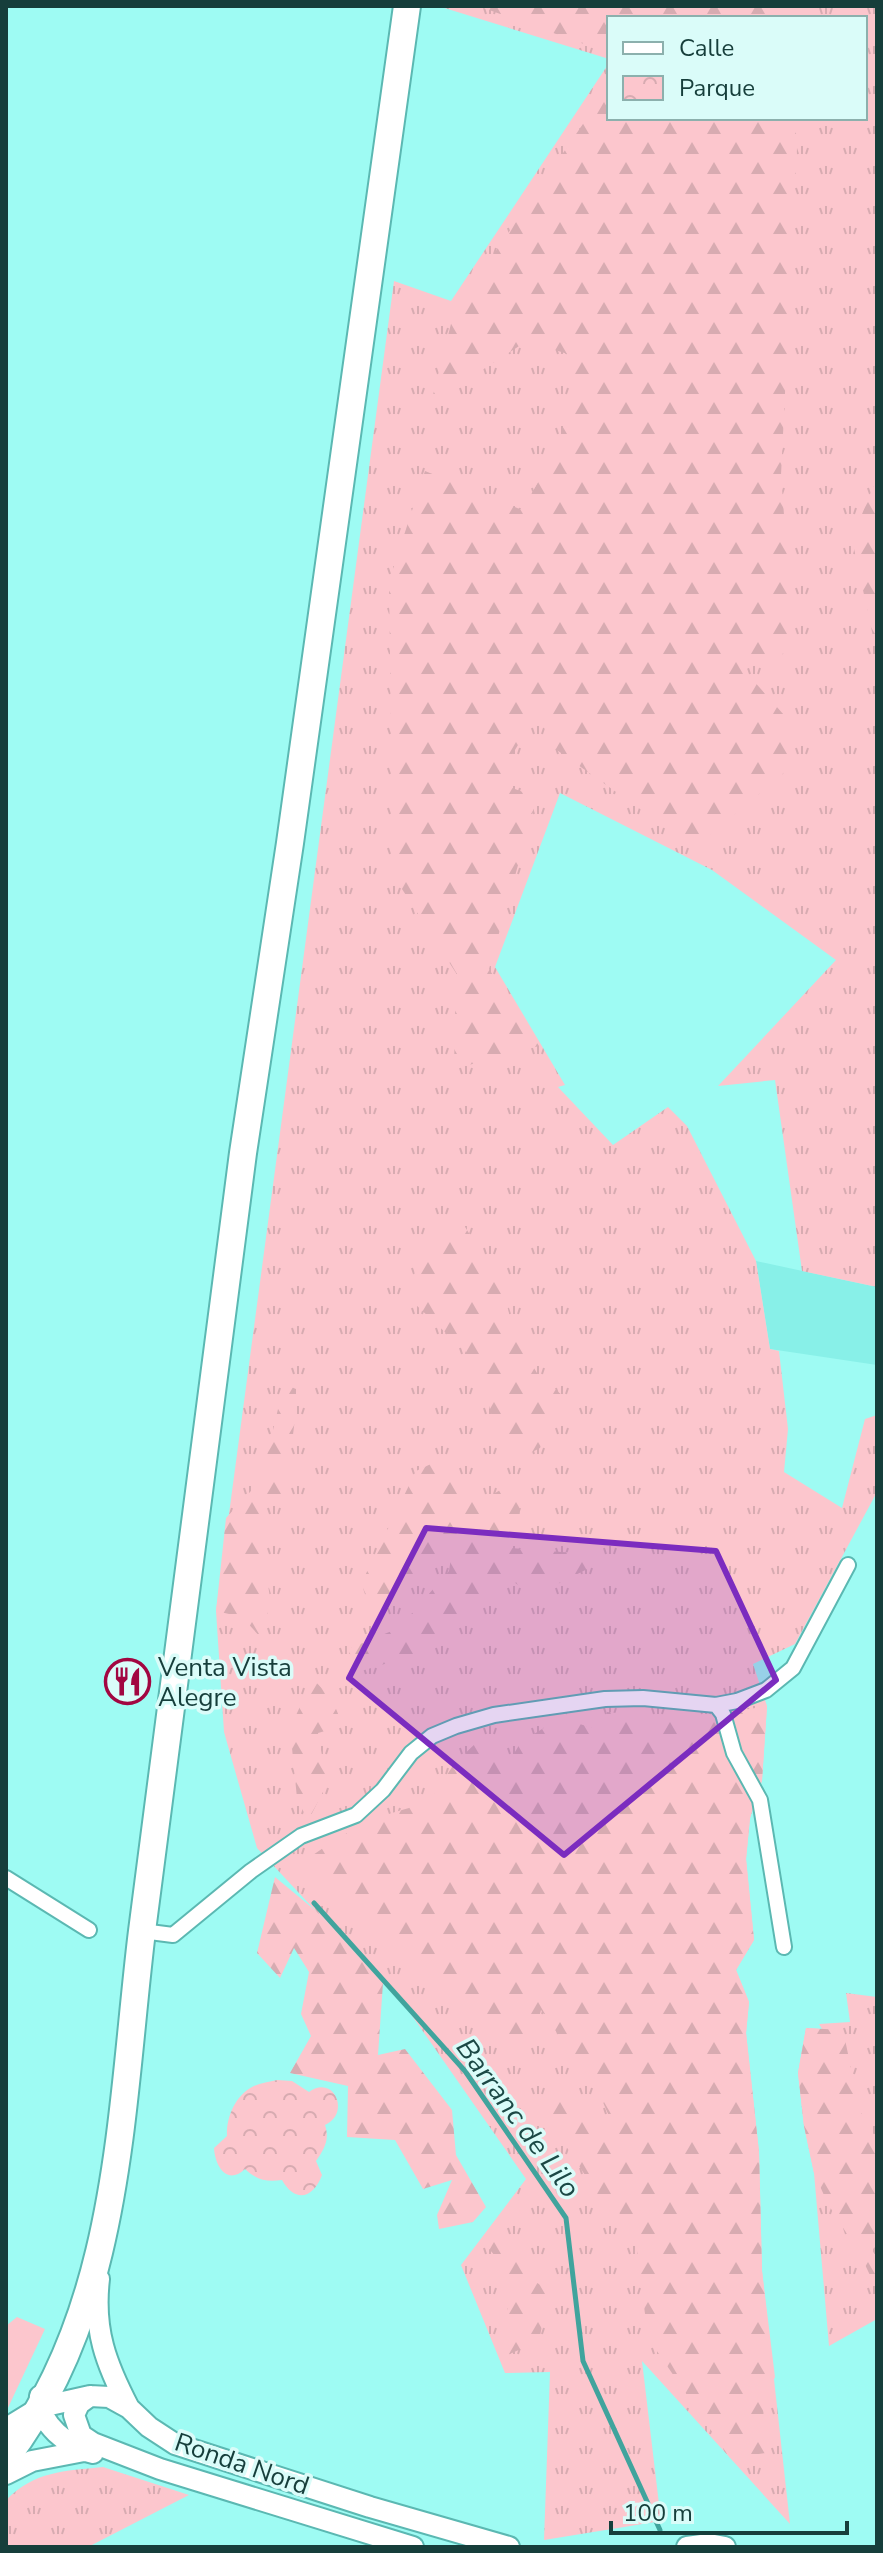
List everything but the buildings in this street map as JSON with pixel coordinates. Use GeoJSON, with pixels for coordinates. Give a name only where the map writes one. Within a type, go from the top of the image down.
{"type":"FeatureCollection","features":[{"type":"Feature","properties":{"kind":"highway"},"geometry":{"type":"LineString","coordinates":[[6,2458],[41,2407],[67,2355],[89,2293],[105,2226],[135,2013],[142,1931],[243,1153],[295,812],[407,6]]}},
{"type":"Feature","properties":{"kind":"highway"},"geometry":{"type":"LineString","coordinates":[[8,2428],[50,2358],[72,2299],[88,2241],[139,1961]]}},
{"type":"Feature","properties":{"kind":"main road"},"geometry":{"type":"LineString","coordinates":[[105,2226],[97,2295],[98,2330],[109,2370],[129,2408]]}},
{"type":"Feature","properties":{"kind":"main road"},"geometry":{"type":"LineString","coordinates":[[50,2358],[39,2401],[48,2423],[63,2439],[84,2451],[105,2456],[126,2454]]}},
{"type":"Feature","properties":{"kind":"main road"},"geometry":{"type":"LineString","coordinates":[[8,2428],[41,2407],[90,2396]]}},
{"type":"Feature","properties":{"kind":"main road","name":"Ronda Nord"},"geometry":{"type":"LineString","coordinates":[[413,2547],[363,2540],[93,2443],[81,2435],[74,2415],[79,2404],[90,2396],[109,2397],[129,2408],[149,2427],[175,2444],[370,2507],[509,2547]]}},
{"type":"Feature","properties":{"kind":"main road"},"geometry":{"type":"LineString","coordinates":[[6,2474],[32,2461],[84,2451]]}},
{"type":"Feature","properties":{"kind":"main road"},"geometry":{"type":"LineString","coordinates":[[687,2547],[709,2544],[725,2547]]}},
{"type":"Feature","properties":{"kind":"street"},"geometry":{"type":"LineString","coordinates":[[142,1931],[173,1935],[251,1871],[301,1836],[356,1815],[383,1790],[411,1753],[432,1736],[456,1726],[494,1715],[605,1699],[643,1698],[716,1705],[766,1690],[793,1668],[848,1565]]}},
{"type":"Feature","properties":{"kind":"street"},"geometry":{"type":"LineString","coordinates":[[716,1705],[723,1714],[734,1753],[760,1800],[784,1947]]}},
{"type":"Feature","properties":{"kind":"street"},"geometry":{"type":"LineString","coordinates":[[6,1878],[89,1930]]}},
{"type":"Feature","properties":{"kind":"highlighted area"},"geometry":{"type":"Polygon","coordinates":[[[426,1528],[716,1551],[776,1680],[564,1855],[349,1678],[426,1528]]]}},
{"type":"Feature","properties":{"kind":"shaded area"},"geometry":{"type":"Polygon","coordinates":[[[756,1261],[877,1287],[877,1365],[770,1349],[756,1261]]]}},
{"type":"Feature","properties":{"kind":"green space"},"geometry":{"type":"Polygon","coordinates":[[[438,6],[877,6],[877,1287],[802,1271],[775,1080],[718,1086],[836,960],[712,870],[560,793],[495,967],[565,1085],[558,1087],[613,1145],[668,1107],[687,1126],[756,1261],[770,1349],[779,1351],[788,1429],[784,1472],[842,1508],[865,1419],[877,1415],[877,1492],[795,1644],[753,1664],[767,1706],[762,1779],[750,1818],[746,1859],[754,1940],[736,1970],[749,2002],[746,2033],[759,2152],[762,2271],[790,2524],[642,2361],[661,2521],[544,2540],[550,2372],[505,2373],[461,2265],[526,2179],[408,2010],[257,1848],[224,1732],[216,1611],[394,281],[451,301],[607,66],[607,120],[867,120],[867,16],[607,16],[607,58],[438,6]]]}},
{"type":"Feature","properties":{"kind":"green space"},"geometry":{"type":"Polygon","coordinates":[[[478,6],[786,6],[787,16],[607,16],[607,52],[478,6]]]}},
{"type":"Feature","properties":{"kind":"green space"},"geometry":{"type":"Polygon","coordinates":[[[607,89],[607,120],[795,120],[797,148],[781,475],[794,649],[744,670],[792,724],[792,766],[695,848],[554,748],[537,713],[496,782],[537,797],[489,969],[539,1046],[454,1069],[456,973],[393,875],[389,581],[425,471],[522,510],[560,444],[577,357],[527,341],[431,403],[454,312],[607,89]]]}},
{"type":"Feature","properties":{"kind":"green space"},"geometry":{"type":"Polygon","coordinates":[[[877,477],[877,655],[852,539],[877,477]]]}},
{"type":"Feature","properties":{"kind":"green space"},"geometry":{"type":"Polygon","coordinates":[[[462,1222],[503,1288],[514,1335],[540,1378],[562,1395],[540,1448],[505,1466],[488,1402],[465,1351],[414,1303],[415,1259],[462,1222]]]}},
{"type":"Feature","properties":{"kind":"green space"},"geometry":{"type":"Polygon","coordinates":[[[284,1384],[296,1389],[296,1411],[284,1505],[268,1500],[260,1532],[270,1598],[263,1640],[242,1617],[216,1611],[226,1518],[261,1480],[284,1384]]]}},
{"type":"Feature","properties":{"kind":"green space"},"geometry":{"type":"Polygon","coordinates":[[[450,1455],[465,1486],[487,1498],[518,1479],[520,1521],[503,1528],[511,1548],[613,1556],[534,1596],[505,1576],[472,1617],[454,1624],[411,1656],[358,1672],[348,1649],[399,1628],[449,1571],[454,1538],[375,1613],[361,1584],[416,1471],[450,1455]]]}},
{"type":"Feature","properties":{"kind":"green space"},"geometry":{"type":"Polygon","coordinates":[[[313,1679],[332,1699],[343,1726],[318,1733],[327,1784],[308,1821],[297,1798],[290,1728],[313,1679]]]}},
{"type":"Feature","properties":{"kind":"green space"},"geometry":{"type":"Polygon","coordinates":[[[767,1706],[762,1781],[750,1818],[746,1859],[754,1940],[736,1970],[749,2002],[746,2033],[759,2152],[762,2271],[775,2377],[763,2406],[766,2453],[730,2458],[648,2338],[634,2225],[600,2198],[545,2114],[558,2098],[626,2154],[597,2089],[541,2010],[529,2055],[302,1863],[362,1825],[429,1803],[454,1764],[477,1742],[504,1770],[521,1742],[560,1718],[606,1732],[607,1712],[684,1720],[767,1706]]]}},
{"type":"Feature","properties":{"kind":"green space"},"geometry":{"type":"Polygon","coordinates":[[[275,1877],[316,1911],[383,1983],[378,2055],[405,2049],[452,2110],[456,2155],[486,2207],[473,2222],[439,2229],[437,2215],[452,2180],[423,2189],[395,2140],[347,2137],[348,2086],[290,2073],[311,2036],[301,2014],[309,1972],[294,1948],[280,1978],[257,1953],[275,1877]]]}},
{"type":"Feature","properties":{"kind":"green space"},"geometry":{"type":"Polygon","coordinates":[[[846,1993],[877,1997],[877,2319],[829,2346],[814,2173],[804,2126],[798,2073],[806,2028],[822,2029],[819,2024],[850,2022],[846,1993]]]}},
{"type":"Feature","properties":{"kind":"green space"},"geometry":{"type":"Polygon","coordinates":[[[806,2028],[843,2030],[860,2111],[877,2140],[877,2245],[872,2250],[877,2258],[875,2286],[861,2256],[828,2204],[814,2173],[804,2126],[798,2073],[806,2028]]]}},
{"type":"Feature","properties":{"kind":"green space"},"geometry":{"type":"Polygon","coordinates":[[[277,2080],[292,2081],[309,2092],[326,2088],[332,2091],[338,2105],[333,2119],[325,2125],[324,2148],[316,2161],[322,2175],[314,2189],[304,2195],[292,2192],[282,2180],[262,2179],[245,2169],[239,2174],[228,2175],[223,2172],[215,2155],[214,2148],[227,2136],[228,2122],[236,2102],[255,2086],[277,2080]]]}},
{"type":"Feature","properties":{"kind":"green space"},"geometry":{"type":"Polygon","coordinates":[[[517,2239],[534,2281],[549,2290],[539,2341],[503,2357],[509,2291],[503,2265],[483,2242],[517,2239]]]}},
{"type":"Feature","properties":{"kind":"green space"},"geometry":{"type":"Polygon","coordinates":[[[17,2317],[45,2329],[6,2412],[6,2326],[17,2317]]]}},
{"type":"Feature","properties":{"kind":"green space"},"geometry":{"type":"Polygon","coordinates":[[[103,2467],[189,2495],[88,2547],[6,2547],[6,2500],[17,2490],[51,2474],[103,2467]]]}},
{"type":"Feature","properties":{"kind":"waterway","name":"Barranc de Lilo"},"geometry":{"type":"LineString","coordinates":[[314,1903],[465,2071],[566,2218],[583,2361],[660,2530]]}},
{"type":"Feature","properties":{"kind":"place","name":"Venta Vista Alegre"},"geometry":{"type":"Point","coordinates":[127,1682]}}]}
